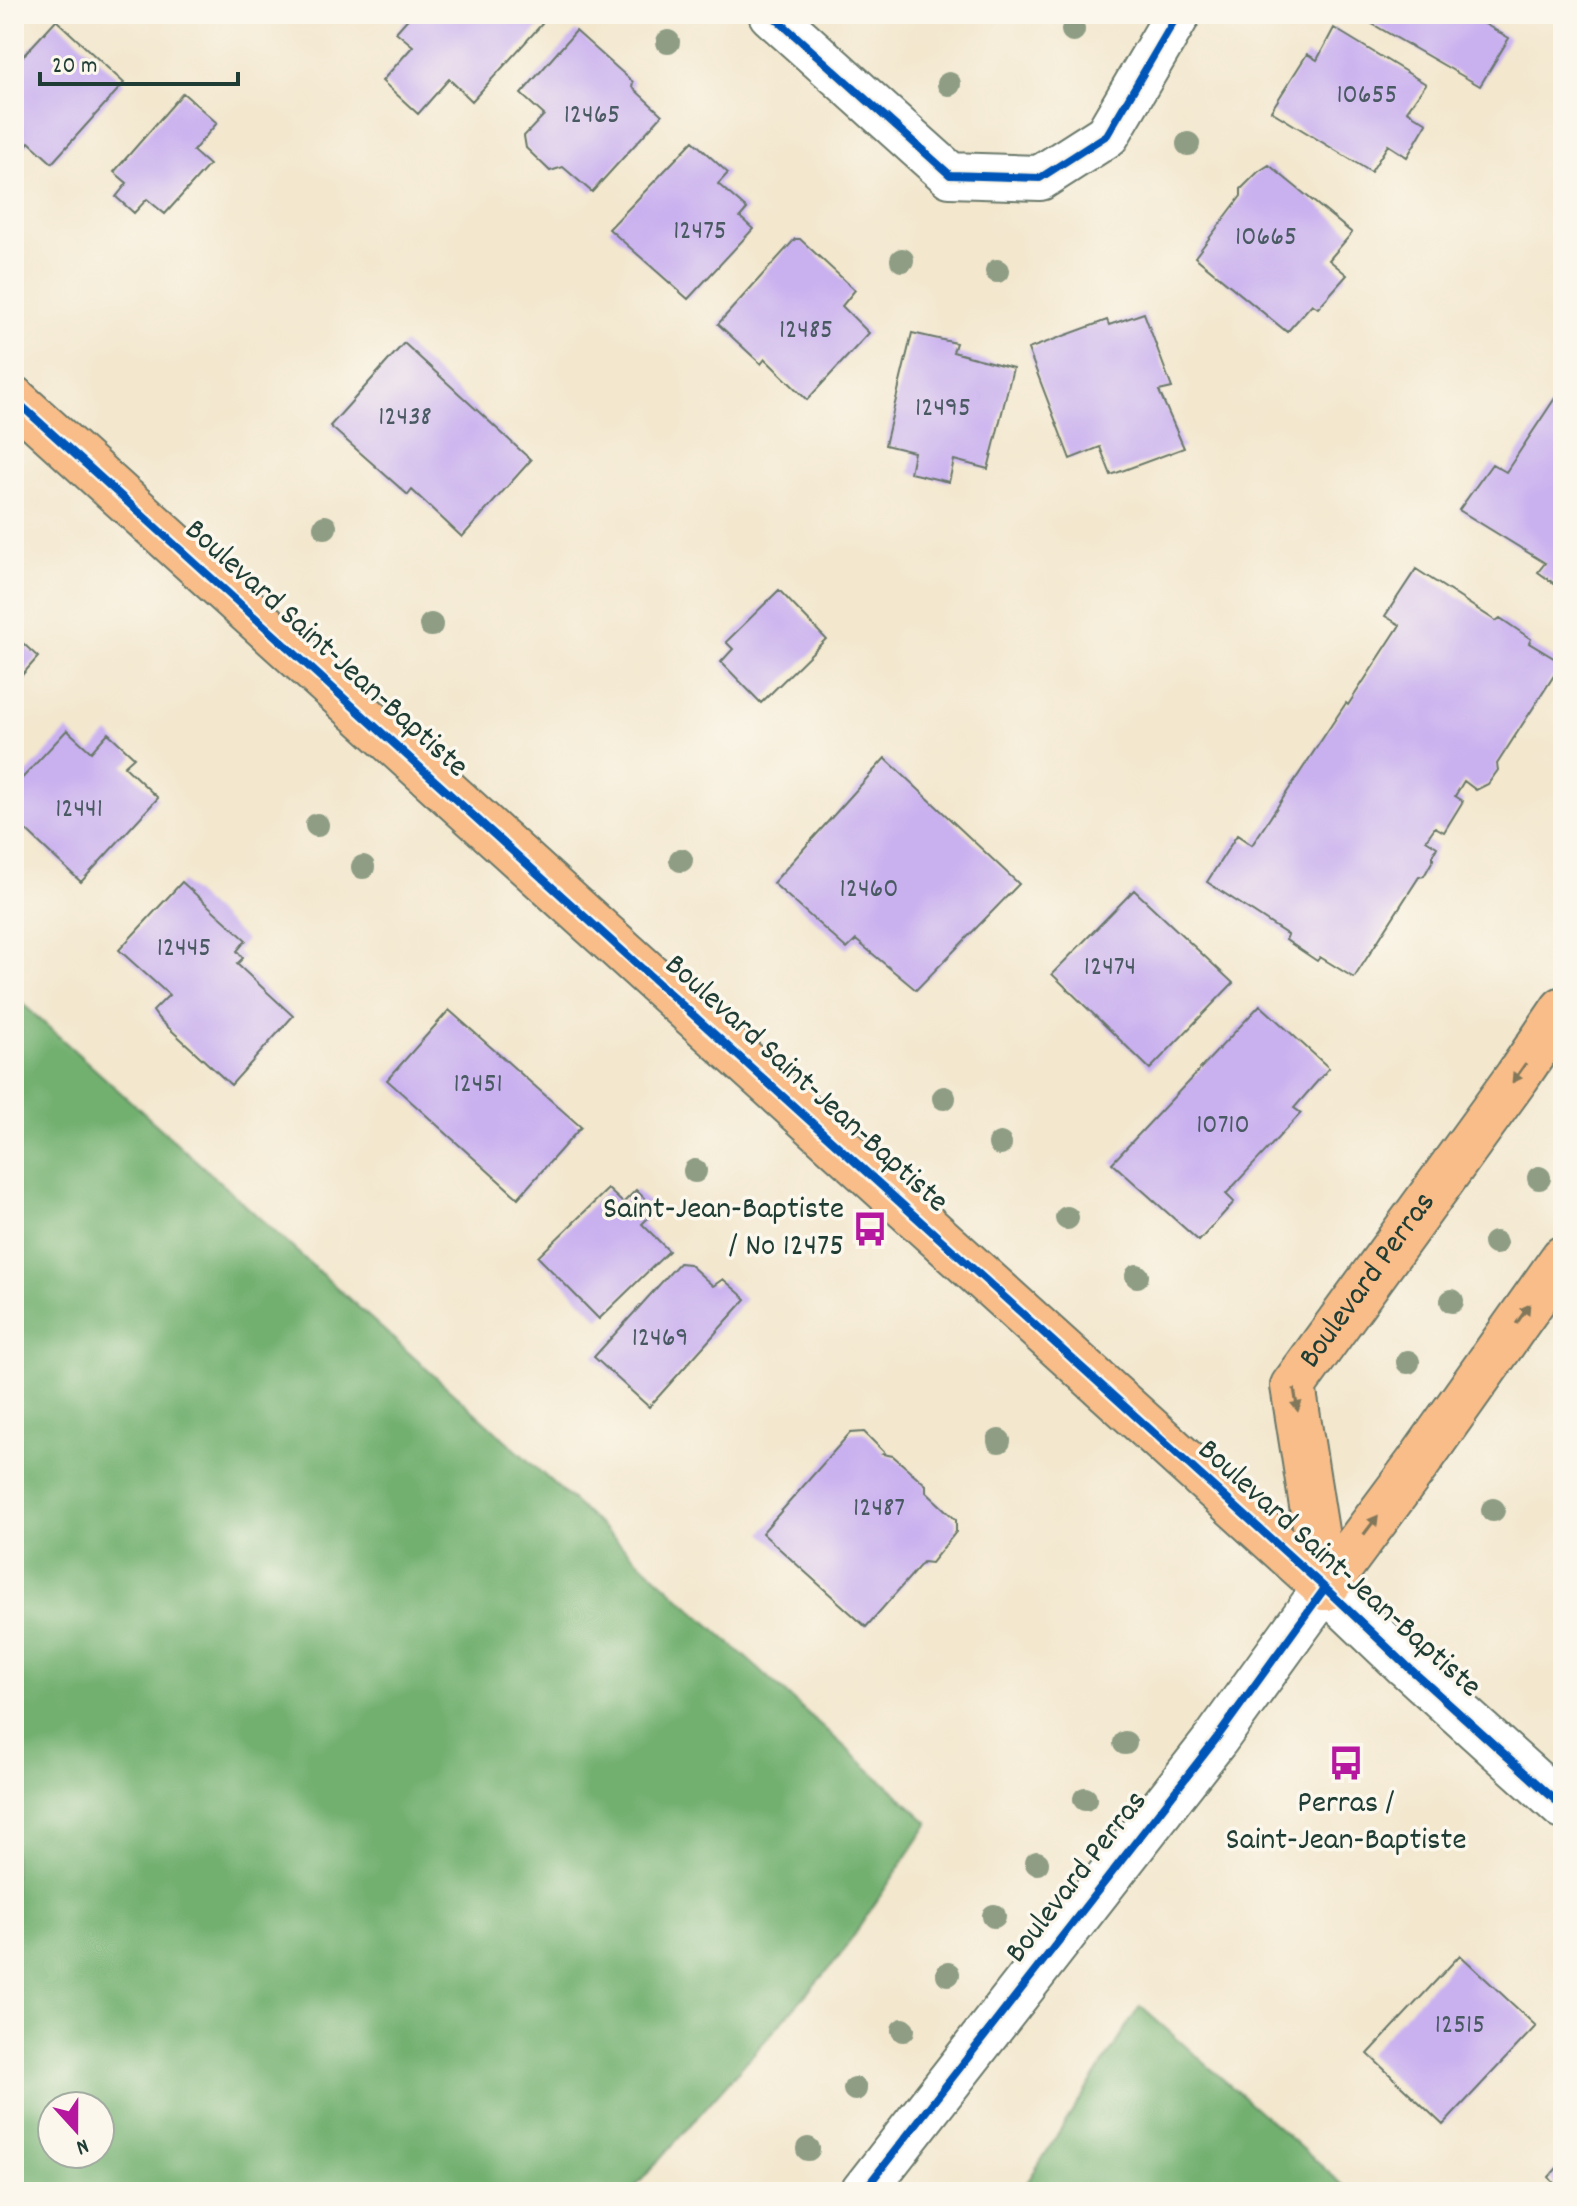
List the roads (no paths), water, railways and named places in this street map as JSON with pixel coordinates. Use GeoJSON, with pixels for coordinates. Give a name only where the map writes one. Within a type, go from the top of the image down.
{"type":"FeatureCollection","features":[{"type":"Feature","properties":{"kind":"main road","name":"Boulevard Saint-Jean-Baptiste"},"geometry":{"type":"LineString","coordinates":[[14,399],[1325,1588]]}},
{"type":"Feature","properties":{"kind":"main road","name":"Boulevard Perras"},"geometry":{"type":"LineString","coordinates":[[1325,1588],[1293,1386],[1563,1009]]}},
{"type":"Feature","properties":{"kind":"main road","name":"Boulevard Perras"},"geometry":{"type":"LineString","coordinates":[[1325,1588],[1563,1258]]}},
{"type":"Feature","properties":{"kind":"street"},"geometry":{"type":"LineString","coordinates":[[771,14],[950,175],[1040,178],[1107,135],[1178,14]]}},
{"type":"Feature","properties":{"kind":"street","name":"Boulevard Saint-Jean-Baptiste"},"geometry":{"type":"LineString","coordinates":[[1325,1588],[1563,1807]]}},
{"type":"Feature","properties":{"kind":"street","name":"Boulevard Perras"},"geometry":{"type":"LineString","coordinates":[[863,2192],[1216,1739],[1325,1588]]}},
{"type":"Feature","properties":{"kind":"place","name":"Saint-Jean-Baptiste / No 12475"},"geometry":{"type":"Point","coordinates":[870,1229]}},
{"type":"Feature","properties":{"kind":"place","name":"Perras / Saint-Jean-Baptiste"},"geometry":{"type":"Point","coordinates":[1346,1763]}}]}
